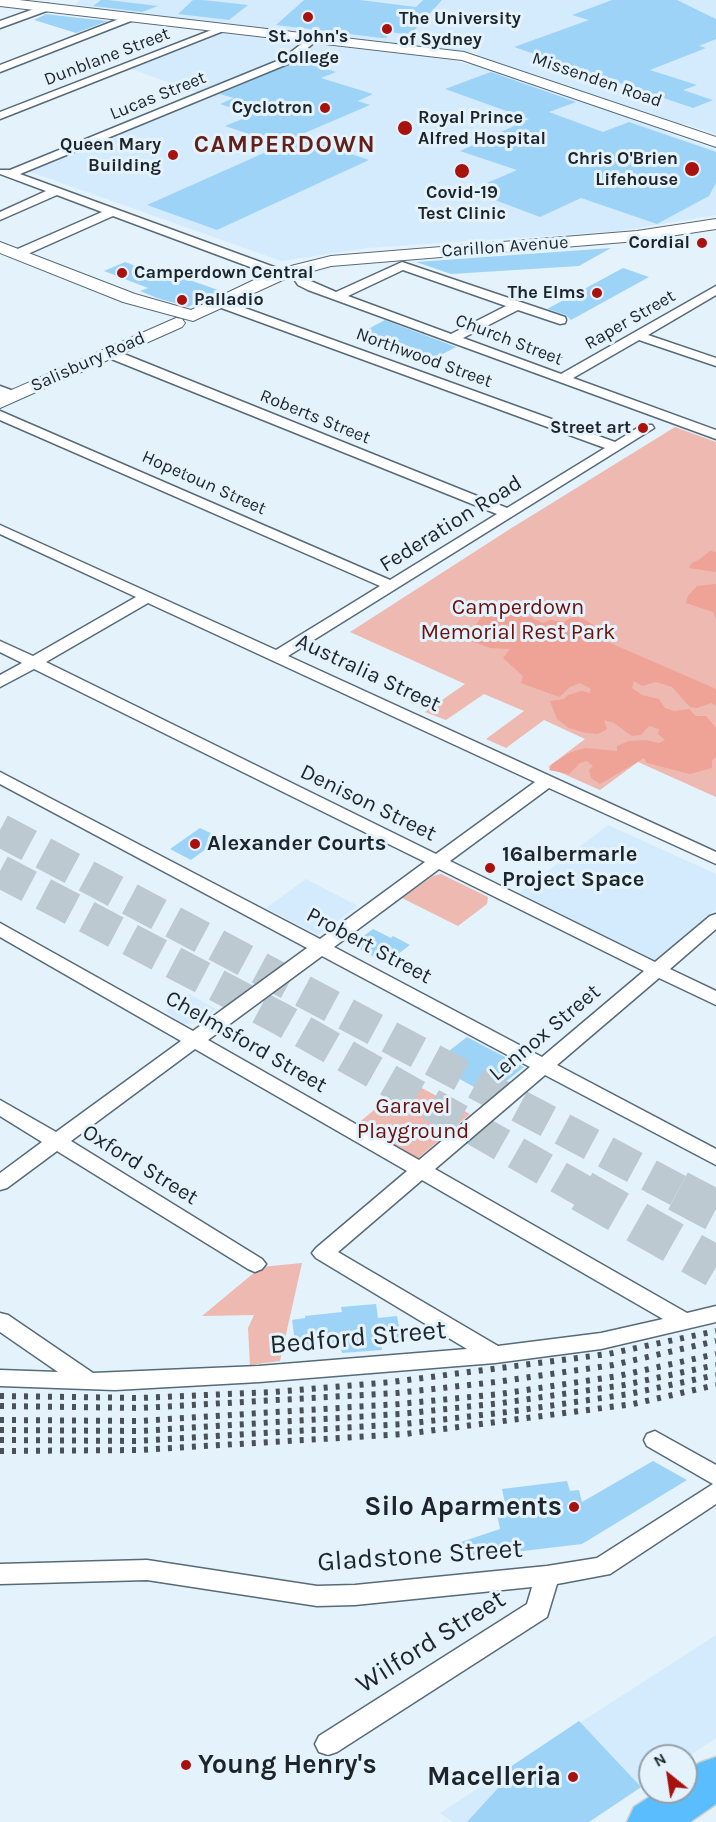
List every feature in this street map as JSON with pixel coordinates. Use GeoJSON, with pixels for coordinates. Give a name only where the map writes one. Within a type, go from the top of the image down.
{"type":"FeatureCollection","features":[{"type":"Feature","properties":{"kind":"highway"},"geometry":{"type":"LineString","coordinates":[[651,1822],[716,1778]]}},
{"type":"Feature","properties":{"kind":"street","name":"Missenden Road"},"geometry":{"type":"LineString","coordinates":[[0,2],[475,58],[716,142]]}},
{"type":"Feature","properties":{"kind":"street"},"geometry":{"type":"LineString","coordinates":[[0,25],[48,7]]}},
{"type":"Feature","properties":{"kind":"street"},"geometry":{"type":"LineString","coordinates":[[0,69],[132,17]]}},
{"type":"Feature","properties":{"kind":"street","name":"Dunblane Street"},"geometry":{"type":"LineString","coordinates":[[0,116],[226,28]]}},
{"type":"Feature","properties":{"kind":"street","name":"Lucas Street"},"geometry":{"type":"LineString","coordinates":[[5,172],[286,61],[313,38]]}},
{"type":"Feature","properties":{"kind":"street","name":"Church Street"},"geometry":{"type":"LineString","coordinates":[[5,172],[112,212],[288,272],[302,282],[337,296],[716,435]]}},
{"type":"Feature","properties":{"kind":"street"},"geometry":{"type":"LineString","coordinates":[[0,216],[57,191]]}},
{"type":"Feature","properties":{"kind":"street"},"geometry":{"type":"LineString","coordinates":[[17,254],[112,212]]}},
{"type":"Feature","properties":{"kind":"street","name":"Carillon Avenue"},"geometry":{"type":"LineString","coordinates":[[288,272],[341,259],[637,236],[716,224]]}},
{"type":"Feature","properties":{"kind":"street"},"geometry":{"type":"LineString","coordinates":[[0,247],[181,318]]}},
{"type":"Feature","properties":{"kind":"street"},"geometry":{"type":"LineString","coordinates":[[337,296],[402,266],[560,320]]}},
{"type":"Feature","properties":{"kind":"street","name":"Salisbury Road"},"geometry":{"type":"LineString","coordinates":[[5,396],[109,353],[181,318],[288,272]]}},
{"type":"Feature","properties":{"kind":"street","name":"Raper Street"},"geometry":{"type":"LineString","coordinates":[[562,379],[716,290]]}},
{"type":"Feature","properties":{"kind":"street","name":"Northwood Street"},"geometry":{"type":"LineString","coordinates":[[220,303],[616,447]]}},
{"type":"Feature","properties":{"kind":"street"},"geometry":{"type":"LineString","coordinates":[[453,338],[515,306]]}},
{"type":"Feature","properties":{"kind":"street"},"geometry":{"type":"LineString","coordinates":[[640,336],[716,362]]}},
{"type":"Feature","properties":{"kind":"street","name":"Roberts Street"},"geometry":{"type":"LineString","coordinates":[[109,353],[508,514]]}},
{"type":"Feature","properties":{"kind":"street","name":"Hopetoun Street"},"geometry":{"type":"LineString","coordinates":[[0,415],[392,586]]}},
{"type":"Feature","properties":{"kind":"street","name":"Federation Road"},"geometry":{"type":"LineString","coordinates":[[278,656],[647,428]]}},
{"type":"Feature","properties":{"kind":"street","name":"Australia Street"},"geometry":{"type":"LineString","coordinates":[[0,529],[716,859]]}},
{"type":"Feature","properties":{"kind":"street"},"geometry":{"type":"LineString","coordinates":[[0,682],[148,597]]}},
{"type":"Feature","properties":{"kind":"street","name":"Denison Street"},"geometry":{"type":"LineString","coordinates":[[0,646],[716,999]]}},
{"type":"Feature","properties":{"kind":"street","name":"Probert Street"},"geometry":{"type":"LineString","coordinates":[[0,777],[716,1158]]}},
{"type":"Feature","properties":{"kind":"street"},"geometry":{"type":"LineString","coordinates":[[0,1183],[546,782]]}},
{"type":"Feature","properties":{"kind":"street","name":"Lennox Street"},"geometry":{"type":"LineString","coordinates":[[495,1355],[323,1253],[716,920]]}},
{"type":"Feature","properties":{"kind":"street","name":"Chelmsford Street"},"geometry":{"type":"LineString","coordinates":[[0,929],[686,1322]]}},
{"type":"Feature","properties":{"kind":"street","name":"Oxford Street"},"geometry":{"type":"LineString","coordinates":[[0,1107],[255,1264]]}},
{"type":"Feature","properties":{"kind":"street","name":"Bedford Street"},"geometry":{"type":"LineString","coordinates":[[0,1378],[88,1382],[259,1374],[495,1355],[601,1341],[716,1314]]}},
{"type":"Feature","properties":{"kind":"street"},"geometry":{"type":"LineString","coordinates":[[0,1322],[88,1382]]}},
{"type":"Feature","properties":{"kind":"street"},"geometry":{"type":"LineString","coordinates":[[655,1440],[716,1476]]}},
{"type":"Feature","properties":{"kind":"street","name":"Gladstone Street"},"geometry":{"type":"LineString","coordinates":[[0,1574],[147,1570],[317,1596],[355,1595],[547,1576],[602,1567],[716,1492]]}},
{"type":"Feature","properties":{"kind":"street","name":"Wilford Street"},"geometry":{"type":"LineString","coordinates":[[327,1744],[538,1610],[547,1576]]}},
{"type":"Feature","properties":{"kind":"shaded area","name":"Royal Prince Alfred Hospital"},"geometry":{"type":"Polygon","coordinates":[[[80,0],[716,0],[716,134],[685,124],[665,132],[716,150],[716,215],[618,231],[368,248],[281,261],[28,171],[211,97],[131,69],[219,35],[226,28],[226,34],[451,60],[471,65],[478,53],[75,5],[80,0]]]}},
{"type":"Feature","properties":{"kind":"shaded area"},"geometry":{"type":"Polygon","coordinates":[[[608,825],[716,874],[716,909],[654,960],[519,893],[608,825]]]}},
{"type":"Feature","properties":{"kind":"shaded area"},"geometry":{"type":"Polygon","coordinates":[[[306,879],[358,906],[318,935],[266,908],[306,879]]]}},
{"type":"Feature","properties":{"kind":"shaded area"},"geometry":{"type":"Polygon","coordinates":[[[189,994],[216,1009],[198,1023],[183,1024],[165,1011],[189,994]]]}},
{"type":"Feature","properties":{"kind":"shaded area"},"geometry":{"type":"Polygon","coordinates":[[[716,1635],[716,1738],[698,1750],[698,1744],[638,1744],[638,1790],[589,1822],[453,1822],[440,1813],[716,1635]]]}},
{"type":"Feature","properties":{"kind":"green space","name":"Camperdown Memorial Rest Park"},"geometry":{"type":"Polygon","coordinates":[[[675,427],[716,442],[716,797],[638,762],[600,790],[548,767],[585,739],[544,720],[506,748],[486,739],[524,711],[484,694],[446,720],[425,712],[465,684],[350,632],[510,529],[675,427]]]}},
{"type":"Feature","properties":{"kind":"green space"},"geometry":{"type":"Polygon","coordinates":[[[710,551],[716,552],[716,572],[689,568],[692,563],[710,551]]]}},
{"type":"Feature","properties":{"kind":"green space"},"geometry":{"type":"Polygon","coordinates":[[[716,584],[716,619],[713,612],[686,603],[688,596],[697,586],[716,584]]]}},
{"type":"Feature","properties":{"kind":"green space"},"geometry":{"type":"Polygon","coordinates":[[[497,609],[521,613],[543,623],[550,620],[564,622],[574,616],[584,619],[599,629],[608,642],[716,689],[716,706],[711,703],[697,708],[690,707],[672,687],[656,682],[642,686],[634,681],[632,688],[642,695],[659,699],[665,708],[674,711],[689,709],[696,716],[706,716],[716,728],[716,757],[712,760],[712,768],[690,774],[647,763],[644,758],[600,784],[591,778],[589,770],[593,766],[587,761],[580,763],[569,774],[549,770],[552,764],[571,752],[585,748],[617,751],[617,746],[629,741],[646,740],[659,743],[665,740],[658,734],[659,729],[649,726],[641,735],[632,736],[614,723],[604,720],[607,729],[598,734],[569,728],[557,719],[550,701],[564,699],[568,695],[582,691],[590,693],[591,689],[580,683],[570,687],[559,697],[521,683],[523,676],[503,658],[510,649],[490,648],[463,638],[470,633],[478,632],[475,626],[483,615],[497,609]]]}},
{"type":"Feature","properties":{"kind":"green space"},"geometry":{"type":"Polygon","coordinates":[[[441,874],[488,897],[487,904],[458,926],[402,898],[433,876],[441,874]]]}},
{"type":"Feature","properties":{"kind":"green space","name":"Garavel Playground"},"geometry":{"type":"Polygon","coordinates":[[[409,1081],[470,1114],[417,1159],[356,1125],[409,1081]]]}},
{"type":"Feature","properties":{"kind":"green space"},"geometry":{"type":"Polygon","coordinates":[[[302,1263],[280,1361],[250,1365],[248,1328],[254,1315],[202,1316],[261,1267],[302,1263]]]}},
{"type":"Feature","properties":{"kind":"building"},"geometry":{"type":"Polygon","coordinates":[[[101,0],[158,6],[142,12],[93,6],[101,0]]]}},
{"type":"Feature","properties":{"kind":"building"},"geometry":{"type":"Polygon","coordinates":[[[193,0],[248,5],[229,20],[178,14],[193,0]]]}},
{"type":"Feature","properties":{"kind":"building"},"geometry":{"type":"Polygon","coordinates":[[[304,0],[360,0],[416,7],[423,0],[442,0],[410,35],[391,32],[386,38],[381,38],[276,25],[304,0]]]}},
{"type":"Feature","properties":{"kind":"building"},"geometry":{"type":"Polygon","coordinates":[[[612,0],[677,0],[716,19],[716,39],[699,46],[706,48],[650,70],[697,85],[683,90],[713,100],[693,108],[514,47],[589,20],[572,15],[612,0]]]}},
{"type":"Feature","properties":{"kind":"building"},"geometry":{"type":"Polygon","coordinates":[[[46,14],[108,21],[76,33],[34,20],[46,14]]]}},
{"type":"Feature","properties":{"kind":"building"},"geometry":{"type":"Polygon","coordinates":[[[299,60],[336,72],[321,78],[373,94],[358,101],[370,105],[279,144],[225,126],[252,115],[220,104],[234,98],[220,94],[299,60]]]}},
{"type":"Feature","properties":{"kind":"building"},"geometry":{"type":"Polygon","coordinates":[[[491,72],[576,102],[549,112],[603,132],[629,122],[716,152],[716,183],[709,196],[657,224],[581,198],[540,217],[479,194],[483,191],[480,190],[492,185],[487,183],[517,170],[460,151],[529,119],[445,89],[491,72]]]}},
{"type":"Feature","properties":{"kind":"building"},"geometry":{"type":"Polygon","coordinates":[[[300,137],[369,160],[217,230],[147,205],[300,137]]]}},
{"type":"Feature","properties":{"kind":"building"},"geometry":{"type":"Polygon","coordinates":[[[611,248],[579,266],[451,274],[416,262],[611,248]]]}},
{"type":"Feature","properties":{"kind":"building","name":"Palladio"},"geometry":{"type":"Polygon","coordinates":[[[125,262],[168,278],[175,275],[221,291],[188,307],[157,298],[140,291],[148,288],[104,271],[125,262]]]}},
{"type":"Feature","properties":{"kind":"building","name":"The Elms"},"geometry":{"type":"Polygon","coordinates":[[[623,268],[649,277],[571,320],[566,315],[547,309],[623,268]]]}},
{"type":"Feature","properties":{"kind":"building"},"geometry":{"type":"Polygon","coordinates":[[[385,320],[456,347],[424,364],[353,337],[385,320]]]}},
{"type":"Feature","properties":{"kind":"building","name":"Alexander Courts"},"geometry":{"type":"Polygon","coordinates":[[[200,828],[221,838],[191,860],[170,849],[200,828]]]}},
{"type":"Feature","properties":{"kind":"building"},"geometry":{"type":"Polygon","coordinates":[[[373,929],[410,945],[386,963],[352,945],[373,929]]]}},
{"type":"Feature","properties":{"kind":"building"},"geometry":{"type":"Polygon","coordinates":[[[467,1037],[524,1067],[489,1095],[432,1064],[467,1037]]]}},
{"type":"Feature","properties":{"kind":"building"},"geometry":{"type":"Polygon","coordinates":[[[376,1304],[378,1318],[397,1316],[402,1342],[381,1344],[382,1350],[342,1353],[340,1344],[296,1348],[292,1320],[305,1318],[305,1316],[342,1312],[341,1307],[376,1304]]]}},
{"type":"Feature","properties":{"kind":"building","name":"Silo Aparments"},"geometry":{"type":"Polygon","coordinates":[[[653,1461],[687,1480],[582,1544],[464,1558],[461,1542],[500,1529],[497,1514],[507,1513],[502,1489],[567,1481],[570,1491],[579,1490],[582,1502],[653,1461]]]}},
{"type":"Feature","properties":{"kind":"building","name":"Macelleria"},"geometry":{"type":"Polygon","coordinates":[[[579,1721],[638,1784],[638,1789],[589,1822],[467,1822],[510,1775],[504,1771],[579,1721]]]}},
{"type":"Feature","properties":{"kind":"tunnel"},"geometry":{"type":"LineString","coordinates":[[0,830],[681,1192]]}},
{"type":"Feature","properties":{"kind":"tunnel"},"geometry":{"type":"LineString","coordinates":[[0,871],[281,1019],[585,1192]]}},
{"type":"Feature","properties":{"kind":"tunnel"},"geometry":{"type":"LineString","coordinates":[[582,1191],[716,1267]]}},
{"type":"Feature","properties":{"kind":"tunnel"},"geometry":{"type":"LineString","coordinates":[[678,1191],[716,1211]]}},
{"type":"Feature","properties":{"kind":"railway"},"geometry":{"type":"LineString","coordinates":[[0,1396],[140,1398],[273,1392],[392,1382],[608,1354],[716,1331]]}},
{"type":"Feature","properties":{"kind":"railway"},"geometry":{"type":"LineString","coordinates":[[0,1406],[141,1408],[397,1393],[496,1382],[613,1365],[716,1341]]}},
{"type":"Feature","properties":{"kind":"railway"},"geometry":{"type":"LineString","coordinates":[[0,1420],[139,1421],[399,1404],[500,1394],[618,1376],[716,1354]]}},
{"type":"Feature","properties":{"kind":"railway"},"geometry":{"type":"LineString","coordinates":[[0,1430],[139,1431],[400,1414],[502,1403],[624,1385],[716,1365]]}},
{"type":"Feature","properties":{"kind":"railway"},"geometry":{"type":"LineString","coordinates":[[0,1440],[138,1441],[404,1424],[508,1412],[629,1394],[716,1375]]}},
{"type":"Feature","properties":{"kind":"railway"},"geometry":{"type":"LineString","coordinates":[[0,1451],[138,1450],[405,1434],[633,1404],[716,1385]]}},
{"type":"Feature","properties":{"kind":"place","name":"St. John's College"},"geometry":{"type":"Point","coordinates":[308,17]}},
{"type":"Feature","properties":{"kind":"place","name":"The University of Sydney"},"geometry":{"type":"Point","coordinates":[387,29]}},
{"type":"Feature","properties":{"kind":"place","name":"Cyclotron"},"geometry":{"type":"Point","coordinates":[325,108]}},
{"type":"Feature","properties":{"kind":"place","name":"Royal Prince Alfred Hospital"},"geometry":{"type":"Point","coordinates":[405,128]}},
{"type":"Feature","properties":{"kind":"place","name":"Queen Mary Building"},"geometry":{"type":"Point","coordinates":[173,155]}},
{"type":"Feature","properties":{"kind":"place","name":"Chris O'Brien Lifehouse"},"geometry":{"type":"Point","coordinates":[692,169]}},
{"type":"Feature","properties":{"kind":"place","name":"Covid-19 Test Clinic"},"geometry":{"type":"Point","coordinates":[462,171]}},
{"type":"Feature","properties":{"kind":"place","name":"Cordial"},"geometry":{"type":"Point","coordinates":[702,243]}},
{"type":"Feature","properties":{"kind":"place","name":"Camperdown Central"},"geometry":{"type":"Point","coordinates":[122,273]}},
{"type":"Feature","properties":{"kind":"place","name":"The Elms"},"geometry":{"type":"Point","coordinates":[597,293]}},
{"type":"Feature","properties":{"kind":"place","name":"Palladio"},"geometry":{"type":"Point","coordinates":[182,300]}},
{"type":"Feature","properties":{"kind":"place","name":"Street art"},"geometry":{"type":"Point","coordinates":[643,428]}},
{"type":"Feature","properties":{"kind":"place","name":"Alexander Courts"},"geometry":{"type":"Point","coordinates":[195,844]}},
{"type":"Feature","properties":{"kind":"place","name":"16albermarle Project Space"},"geometry":{"type":"Point","coordinates":[490,868]}},
{"type":"Feature","properties":{"kind":"place","name":"Silo Aparments"},"geometry":{"type":"Point","coordinates":[574,1507]}},
{"type":"Feature","properties":{"kind":"place","name":"Young Henry's"},"geometry":{"type":"Point","coordinates":[186,1765]}},
{"type":"Feature","properties":{"kind":"place","name":"Macelleria"},"geometry":{"type":"Point","coordinates":[573,1777]}},
{"type":"Feature","properties":{"kind":"district","name":"CAMPERDOWN"},"geometry":{"type":"Point","coordinates":[285,145]}}]}
